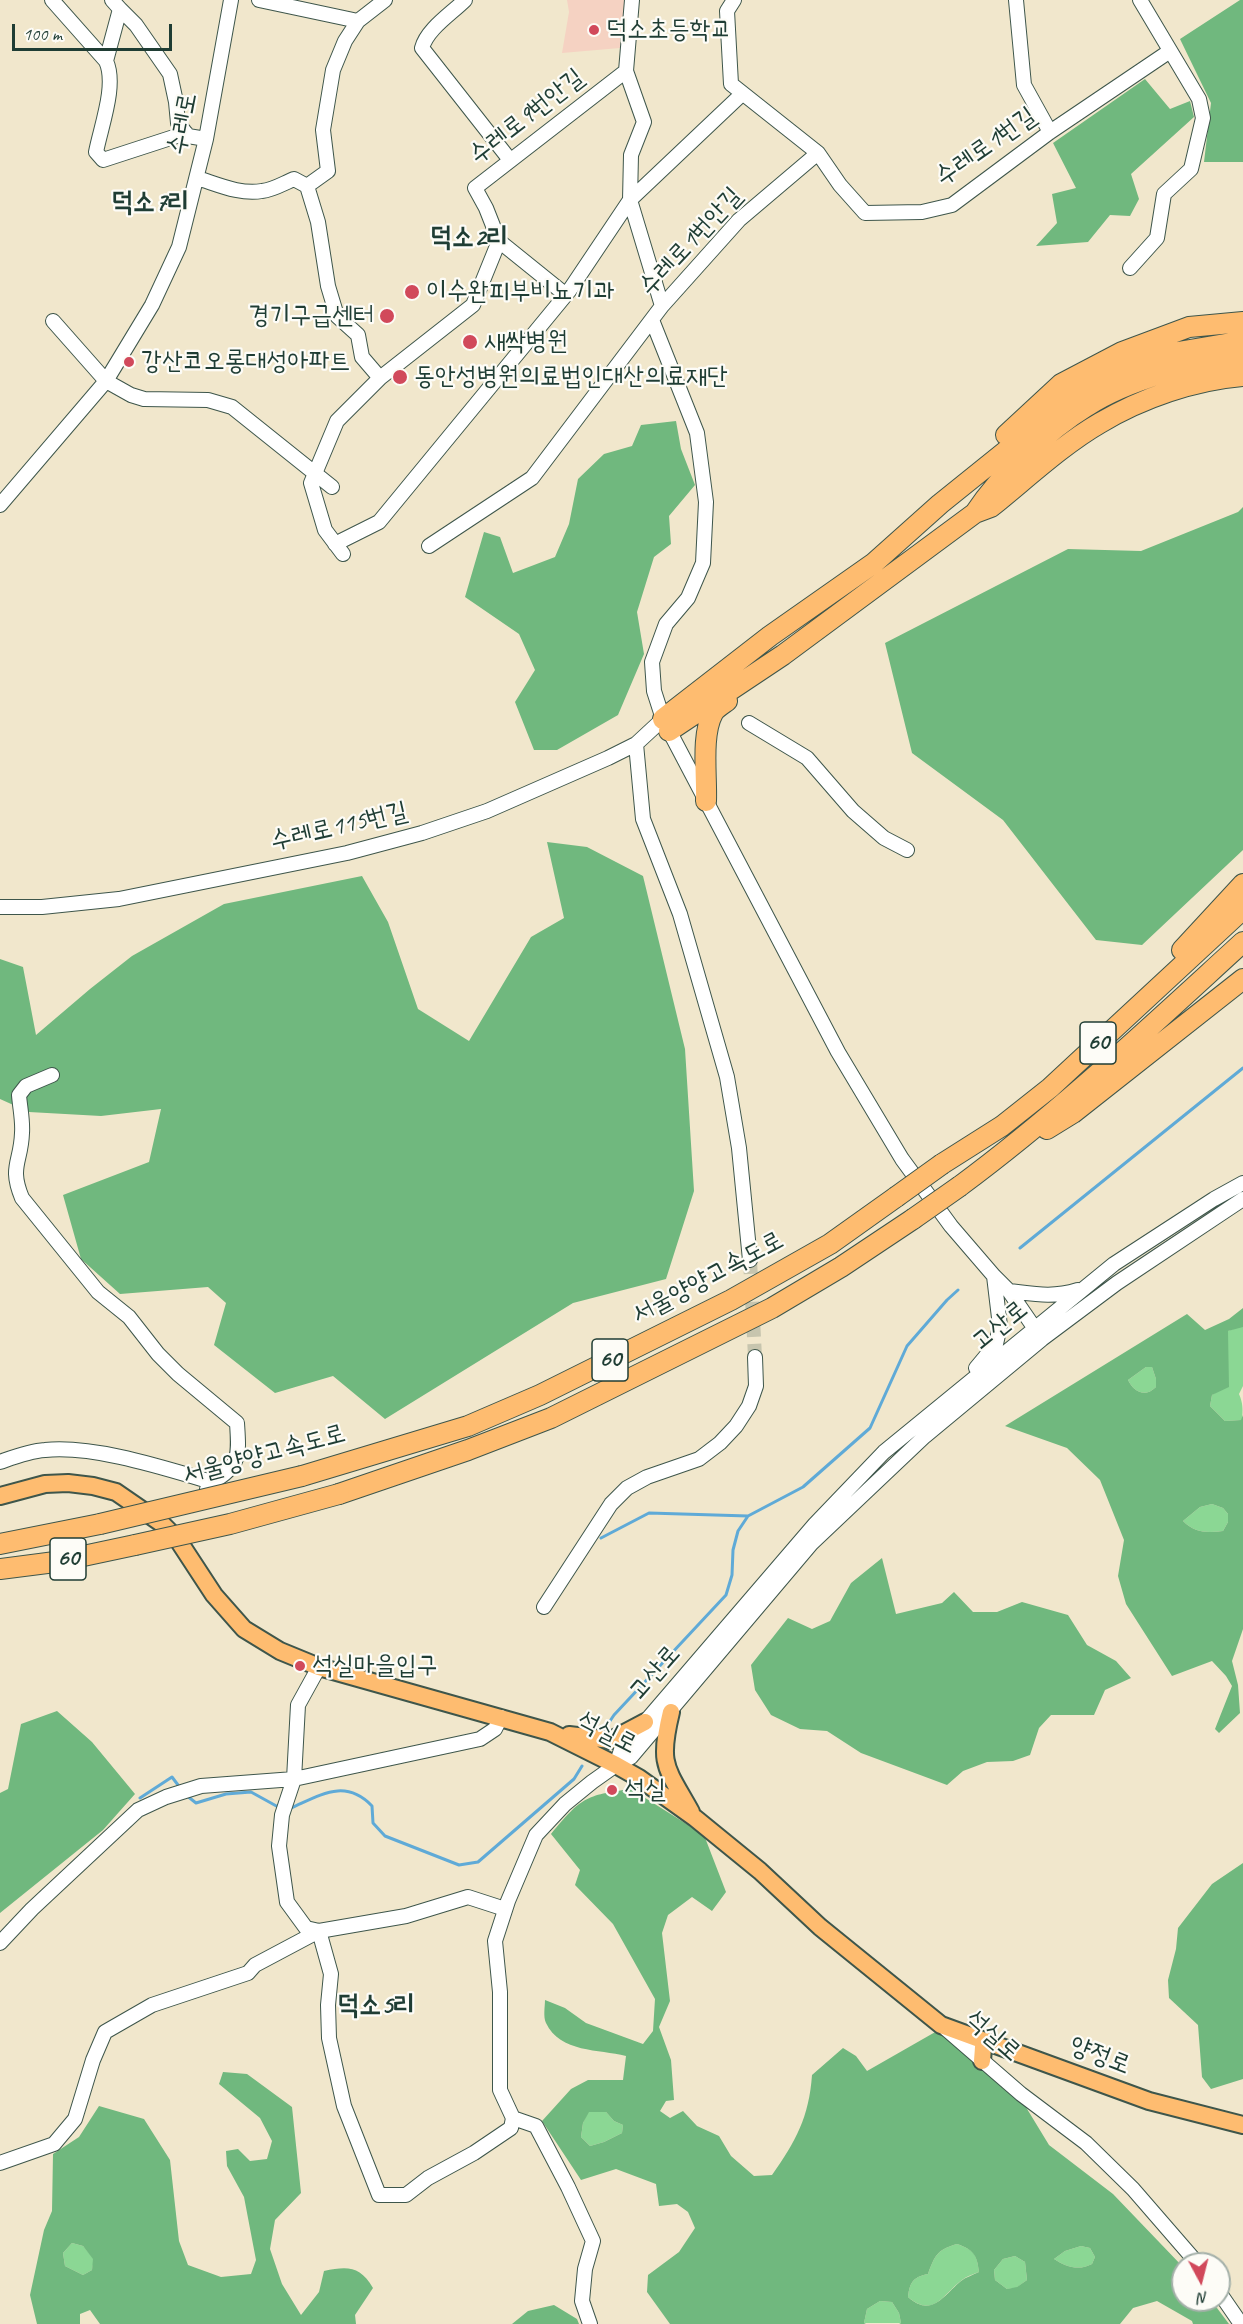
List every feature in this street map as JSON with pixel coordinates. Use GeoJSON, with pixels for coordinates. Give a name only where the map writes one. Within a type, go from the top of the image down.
{"type":"FeatureCollection","features":[{"type":"Feature","properties":{"kind":"highway"},"geometry":{"type":"LineString","coordinates":[[940,504],[1000,441],[1061,384],[1122,352],[1190,327],[1243,322]]}},
{"type":"Feature","properties":{"kind":"highway"},"geometry":{"type":"LineString","coordinates":[[666,725],[770,636],[874,563],[940,504],[1097,380],[1128,365],[1223,342],[1243,341]]}},
{"type":"Feature","properties":{"kind":"highway"},"geometry":{"type":"LineString","coordinates":[[975,513],[989,491],[1044,438],[1087,405],[1132,384],[1190,366],[1243,356]]}},
{"type":"Feature","properties":{"kind":"highway"},"geometry":{"type":"LineString","coordinates":[[666,725],[753,675],[975,513],[991,507],[1099,423],[1146,400],[1205,382],[1243,375]]}},
{"type":"Feature","properties":{"kind":"highway"},"geometry":{"type":"LineString","coordinates":[[706,801],[706,748],[714,711],[746,686],[753,675]]}},
{"type":"Feature","properties":{"kind":"highway"},"geometry":{"type":"LineString","coordinates":[[1088,1053],[1243,884]]}},
{"type":"Feature","properties":{"kind":"highway","name":"서울양양고속도로"},"geometry":{"type":"LineString","coordinates":[[0,1544],[100,1524],[303,1476],[468,1426],[540,1395],[731,1300],[830,1244],[942,1164],[1002,1126],[1050,1088],[1243,909]]}},
{"type":"Feature","properties":{"kind":"highway","name":"서울양양고속도로"},"geometry":{"type":"LineString","coordinates":[[0,1569],[55,1562],[230,1524],[339,1494],[468,1450],[551,1418],[772,1308],[841,1267],[998,1158],[1243,942]]}},
{"type":"Feature","properties":{"kind":"highway"},"geometry":{"type":"LineString","coordinates":[[998,1158],[1073,1113],[1243,979]]}},
{"type":"Feature","properties":{"kind":"main road","name":"석실로"},"geometry":{"type":"LineString","coordinates":[[0,1496],[45,1484],[93,1486],[116,1492],[161,1524],[178,1540],[214,1595],[244,1629],[280,1651],[319,1667],[550,1732],[616,1765],[639,1778],[695,1818],[760,1871],[820,1927],[941,2025]]}},
{"type":"Feature","properties":{"kind":"main road"},"geometry":{"type":"LineString","coordinates":[[671,1712],[665,1737],[664,1760],[670,1777],[695,1818]]}},
{"type":"Feature","properties":{"kind":"main road"},"geometry":{"type":"LineString","coordinates":[[550,1732],[611,1740],[645,1722]]}},
{"type":"Feature","properties":{"kind":"main road","name":"양정로"},"geometry":{"type":"LineString","coordinates":[[941,2025],[1149,2101],[1243,2125]]}},
{"type":"Feature","properties":{"kind":"main road"},"geometry":{"type":"LineString","coordinates":[[982,2061],[983,2047],[988,2041]]}},
{"type":"Feature","properties":{"kind":"street"},"geometry":{"type":"LineString","coordinates":[[52,0],[106,61],[111,71],[111,83],[96,152],[103,160],[186,134]]}},
{"type":"Feature","properties":{"kind":"street","name":"수레로"},"geometry":{"type":"LineString","coordinates":[[0,506],[106,381],[153,305],[179,248],[197,178],[231,0]]}},
{"type":"Feature","properties":{"kind":"street"},"geometry":{"type":"LineString","coordinates":[[259,0],[358,21]]}},
{"type":"Feature","properties":{"kind":"street"},"geometry":{"type":"LineString","coordinates":[[308,186],[328,171],[323,130],[333,70],[345,41],[358,21],[385,0]]}},
{"type":"Feature","properties":{"kind":"street"},"geometry":{"type":"LineString","coordinates":[[465,0],[435,28],[422,48],[510,160]]}},
{"type":"Feature","properties":{"kind":"street"},"geometry":{"type":"LineString","coordinates":[[632,0],[626,71],[644,122],[631,154],[630,200],[662,306]]}},
{"type":"Feature","properties":{"kind":"street","name":"수레로1번길"},"geometry":{"type":"LineString","coordinates":[[734,0],[727,11],[730,84],[819,153],[840,185],[865,213],[922,212],[952,205],[1050,132],[1170,51]]}},
{"type":"Feature","properties":{"kind":"street"},"geometry":{"type":"LineString","coordinates":[[1016,0],[1024,85],[1050,132]]}},
{"type":"Feature","properties":{"kind":"street"},"geometry":{"type":"LineString","coordinates":[[1130,268],[1157,238],[1164,194],[1191,169],[1203,118],[1199,99],[1140,0]]}},
{"type":"Feature","properties":{"kind":"street"},"geometry":{"type":"LineString","coordinates":[[106,61],[116,4]]}},
{"type":"Feature","properties":{"kind":"street"},"geometry":{"type":"LineString","coordinates":[[116,4],[136,25],[170,75],[178,123],[188,136],[206,139]]}},
{"type":"Feature","properties":{"kind":"street","name":"수레로9번안길"},"geometry":{"type":"LineString","coordinates":[[499,241],[475,188],[626,71]]}},
{"type":"Feature","properties":{"kind":"street"},"geometry":{"type":"LineString","coordinates":[[566,295],[499,241],[473,305],[380,378],[337,421],[311,483],[325,530],[339,549],[379,522],[566,295],[630,200],[742,94]]}},
{"type":"Feature","properties":{"kind":"street","name":"수레로1번안길"},"geometry":{"type":"LineString","coordinates":[[429,546],[532,478],[662,306],[739,220],[819,153]]}},
{"type":"Feature","properties":{"kind":"street"},"geometry":{"type":"LineString","coordinates":[[197,178],[236,190],[252,192],[264,191],[294,179],[308,186],[318,222],[328,286],[337,315],[358,335],[362,357],[380,378]]}},
{"type":"Feature","properties":{"kind":"street"},"geometry":{"type":"LineString","coordinates":[[652,320],[697,433],[706,502],[703,563],[688,598],[666,624],[652,662],[654,691],[666,725],[838,1052],[896,1150],[951,1226],[1009,1291],[1038,1334]]}},
{"type":"Feature","properties":{"kind":"street"},"geometry":{"type":"LineString","coordinates":[[53,321],[106,381],[131,395],[144,399],[208,400],[232,407],[332,487]]}},
{"type":"Feature","properties":{"kind":"street"},"geometry":{"type":"LineString","coordinates":[[749,723],[807,758],[853,811],[884,838],[907,850]]}},
{"type":"Feature","properties":{"kind":"street","name":"수레로115번길"},"geometry":{"type":"LineString","coordinates":[[0,907],[42,907],[119,899],[347,853],[411,836],[487,811],[550,785],[636,744],[666,725]]}},
{"type":"Feature","properties":{"kind":"street"},"geometry":{"type":"LineString","coordinates":[[636,744],[643,819],[680,914],[727,1077],[739,1148],[750,1260]]}},
{"type":"Feature","properties":{"kind":"street"},"geometry":{"type":"LineString","coordinates":[[52,1075],[26,1086],[19,1095],[22,1135],[15,1175],[22,1198],[98,1292],[129,1317],[158,1354],[178,1374],[237,1423],[239,1452],[236,1463],[226,1474],[212,1482],[194,1504],[166,1515],[161,1524]]}},
{"type":"Feature","properties":{"kind":"street","name":"고산로"},"geometry":{"type":"LineString","coordinates":[[616,1765],[631,1757],[671,1712],[811,1544],[925,1436],[1114,1264],[1214,1199],[1243,1183]]}},
{"type":"Feature","properties":{"kind":"street","name":"고산로"},"geometry":{"type":"LineString","coordinates":[[616,1765],[621,1750],[815,1524],[884,1452],[956,1392],[1038,1334],[1243,1199]]}},
{"type":"Feature","properties":{"kind":"street"},"geometry":{"type":"LineString","coordinates":[[956,1392],[996,1344],[1000,1326],[994,1276]]}},
{"type":"Feature","properties":{"kind":"street"},"geometry":{"type":"LineString","coordinates":[[1009,1291],[1044,1296],[1064,1295],[1085,1288]]}},
{"type":"Feature","properties":{"kind":"street"},"geometry":{"type":"LineString","coordinates":[[544,1607],[611,1504],[627,1488],[647,1476],[699,1459],[720,1443],[736,1426],[749,1406],[756,1386],[755,1357]]}},
{"type":"Feature","properties":{"kind":"street"},"geometry":{"type":"LineString","coordinates":[[0,1462],[42,1450],[74,1449],[132,1461],[212,1482]]}},
{"type":"Feature","properties":{"kind":"street"},"geometry":{"type":"LineString","coordinates":[[319,1667],[298,1705],[294,1779],[282,1815],[279,1846],[287,1902],[306,1928],[319,1931]]}},
{"type":"Feature","properties":{"kind":"street"},"geometry":{"type":"LineString","coordinates":[[0,1943],[32,1909],[138,1810],[166,1797],[201,1786],[294,1779],[480,1739],[495,1729],[501,1718]]}},
{"type":"Feature","properties":{"kind":"street"},"geometry":{"type":"LineString","coordinates":[[319,1931],[331,1974],[328,2005],[329,2038],[344,2106],[379,2195],[406,2195],[428,2178],[474,2153],[511,2128],[513,2118],[501,2090],[500,1992],[495,1941],[505,1910],[536,1835],[565,1804],[616,1765]]}},
{"type":"Feature","properties":{"kind":"street"},"geometry":{"type":"LineString","coordinates":[[0,2163],[54,2144],[75,2120],[93,2060],[105,2032],[152,2005],[248,1973],[255,1965],[319,1931],[406,1916],[468,1898],[505,1910]]}},
{"type":"Feature","properties":{"kind":"street","name":"석실로"},"geometry":{"type":"LineString","coordinates":[[941,2025],[1021,2094],[1086,2143],[1133,2189],[1188,2252]]}},
{"type":"Feature","properties":{"kind":"street"},"geometry":{"type":"LineString","coordinates":[[513,2118],[536,2126],[593,2241],[585,2269],[582,2301],[590,2324]]}},
{"type":"Feature","properties":{"kind":"street"},"geometry":{"type":"LineString","coordinates":[[1231,2309],[1241,2324]]}},
{"type":"Feature","properties":{"kind":"shaded area","name":"덕소초등학교"},"geometry":{"type":"Polygon","coordinates":[[[567,0],[625,0],[620,48],[562,53],[569,12],[567,0]]]}},
{"type":"Feature","properties":{"kind":"green space"},"geometry":{"type":"Polygon","coordinates":[[[1243,0],[1243,162],[1204,162],[1211,103],[1180,39],[1243,0]]]}},
{"type":"Feature","properties":{"kind":"green space"},"geometry":{"type":"Polygon","coordinates":[[[1145,79],[1170,109],[1190,101],[1194,117],[1131,174],[1139,199],[1130,216],[1110,215],[1088,242],[1036,246],[1057,223],[1052,194],[1076,188],[1053,143],[1145,79]]]}},
{"type":"Feature","properties":{"kind":"green space"},"geometry":{"type":"Polygon","coordinates":[[[676,421],[681,449],[695,485],[669,516],[671,544],[654,557],[637,612],[644,654],[618,715],[557,750],[534,750],[515,702],[535,670],[519,634],[465,597],[484,532],[500,537],[513,573],[555,557],[569,524],[578,479],[604,454],[632,446],[641,425],[676,421]]]}},
{"type":"Feature","properties":{"kind":"green space"},"geometry":{"type":"Polygon","coordinates":[[[1243,507],[1243,850],[1142,945],[1096,940],[1003,820],[912,753],[885,643],[1068,549],[1141,551],[1238,512],[1243,507]]]}},
{"type":"Feature","properties":{"kind":"green space"},"geometry":{"type":"Polygon","coordinates":[[[547,842],[587,847],[643,876],[685,1049],[694,1191],[666,1279],[573,1303],[385,1419],[333,1376],[275,1393],[214,1345],[226,1303],[208,1287],[120,1294],[81,1259],[63,1195],[149,1162],[161,1109],[101,1116],[29,1112],[0,1099],[0,959],[23,967],[36,1035],[132,956],[224,904],[362,876],[388,922],[418,1009],[469,1041],[531,937],[564,918],[547,842]]]}},
{"type":"Feature","properties":{"kind":"green space"},"geometry":{"type":"Polygon","coordinates":[[[1243,1308],[1243,1327],[1228,1331],[1229,1387],[1212,1395],[1210,1406],[1225,1421],[1241,1420],[1243,1415],[1243,1629],[1232,1661],[1238,1685],[1240,1713],[1219,1733],[1215,1729],[1232,1686],[1212,1661],[1172,1676],[1126,1604],[1118,1576],[1124,1540],[1100,1480],[1067,1448],[1005,1426],[1187,1314],[1205,1330],[1229,1319],[1243,1308]],[[1146,1367],[1128,1380],[1133,1388],[1144,1393],[1156,1387],[1152,1367],[1146,1367]],[[1212,1504],[1200,1507],[1183,1521],[1192,1528],[1202,1531],[1223,1531],[1228,1522],[1228,1514],[1223,1508],[1212,1504]]]}},
{"type":"Feature","properties":{"kind":"green space"},"geometry":{"type":"Polygon","coordinates":[[[1243,1327],[1243,1386],[1239,1394],[1242,1420],[1225,1421],[1210,1406],[1212,1395],[1221,1389],[1228,1364],[1228,1331],[1243,1327]]]}},
{"type":"Feature","properties":{"kind":"green space"},"geometry":{"type":"Polygon","coordinates":[[[1146,1367],[1152,1367],[1156,1387],[1144,1393],[1133,1388],[1128,1380],[1146,1367]]]}},
{"type":"Feature","properties":{"kind":"green space"},"geometry":{"type":"Polygon","coordinates":[[[1212,1504],[1223,1508],[1228,1514],[1228,1522],[1223,1531],[1202,1531],[1192,1528],[1183,1521],[1200,1507],[1212,1504]]]}},
{"type":"Feature","properties":{"kind":"green space"},"geometry":{"type":"Polygon","coordinates":[[[882,1558],[896,1614],[942,1603],[954,1592],[973,1612],[997,1612],[1022,1602],[1068,1615],[1087,1645],[1116,1661],[1131,1678],[1105,1690],[1094,1715],[1051,1715],[1039,1728],[1030,1755],[1013,1761],[987,1762],[963,1771],[947,1785],[861,1753],[827,1731],[800,1729],[771,1715],[755,1690],[751,1665],[788,1618],[812,1629],[830,1621],[851,1583],[882,1558]]]}},
{"type":"Feature","properties":{"kind":"green space"},"geometry":{"type":"Polygon","coordinates":[[[57,1711],[92,1742],[135,1794],[103,1830],[0,1913],[0,1793],[8,1789],[21,1724],[57,1711]]]}},
{"type":"Feature","properties":{"kind":"green space"},"geometry":{"type":"Polygon","coordinates":[[[631,1789],[704,1835],[726,1892],[712,1911],[692,1897],[668,1915],[662,1933],[670,2001],[659,2027],[671,2060],[674,2100],[666,2101],[660,2111],[670,2118],[683,2111],[697,2126],[719,2136],[731,2156],[754,2176],[772,2175],[800,2128],[808,2104],[812,2075],[843,2048],[856,2056],[867,2071],[937,2031],[1021,2099],[1049,2145],[1113,2194],[1171,2254],[1171,2309],[1157,2301],[1133,2308],[1120,2324],[899,2324],[901,2323],[899,2313],[892,2302],[880,2301],[867,2309],[864,2323],[866,2324],[670,2324],[647,2292],[648,2275],[679,2252],[695,2228],[688,2212],[677,2204],[659,2206],[656,2184],[616,2169],[581,2180],[542,2121],[571,2089],[588,2080],[623,2080],[626,2056],[581,2048],[561,2040],[552,2033],[546,2023],[545,2000],[565,2008],[586,2023],[643,2044],[653,2031],[655,1999],[613,1924],[575,1885],[580,1870],[551,1834],[577,1806],[593,1796],[631,1789]],[[589,2112],[583,2123],[581,2137],[590,2146],[622,2133],[623,2125],[614,2121],[606,2112],[589,2112]],[[957,2244],[941,2251],[928,2274],[913,2281],[908,2297],[924,2305],[937,2303],[963,2280],[979,2272],[976,2257],[971,2251],[957,2244]],[[1081,2246],[1065,2251],[1054,2259],[1073,2267],[1092,2264],[1095,2257],[1090,2248],[1081,2246]],[[1015,2256],[1003,2259],[994,2270],[995,2280],[1007,2289],[1017,2287],[1027,2280],[1025,2262],[1015,2256]]]}},
{"type":"Feature","properties":{"kind":"green space"},"geometry":{"type":"Polygon","coordinates":[[[1243,1863],[1243,2079],[1211,2089],[1202,2077],[1198,2025],[1169,1998],[1168,1980],[1176,1949],[1178,1928],[1212,1884],[1243,1863]]]}},
{"type":"Feature","properties":{"kind":"green space"},"geometry":{"type":"Polygon","coordinates":[[[223,2072],[247,2074],[292,2107],[301,2193],[275,2220],[270,2249],[282,2284],[301,2315],[319,2292],[324,2271],[347,2268],[363,2275],[373,2288],[355,2315],[356,2324],[100,2324],[90,2310],[80,2314],[80,2324],[37,2324],[30,2295],[44,2230],[52,2211],[53,2154],[79,2137],[99,2106],[144,2119],[170,2160],[179,2241],[188,2265],[221,2277],[251,2274],[256,2260],[244,2197],[227,2166],[226,2151],[238,2149],[250,2161],[267,2159],[272,2141],[260,2118],[219,2084],[223,2072]],[[72,2243],[63,2253],[65,2266],[83,2275],[92,2270],[93,2259],[83,2246],[72,2243]]]}},
{"type":"Feature","properties":{"kind":"green space"},"geometry":{"type":"Polygon","coordinates":[[[588,2112],[606,2112],[614,2121],[623,2125],[622,2133],[590,2146],[581,2137],[583,2123],[588,2112]]]}},
{"type":"Feature","properties":{"kind":"green space"},"geometry":{"type":"Polygon","coordinates":[[[72,2243],[83,2246],[94,2259],[92,2270],[83,2275],[65,2266],[63,2253],[72,2243]]]}},
{"type":"Feature","properties":{"kind":"green space"},"geometry":{"type":"Polygon","coordinates":[[[957,2244],[974,2254],[979,2272],[964,2279],[932,2305],[925,2306],[908,2297],[913,2281],[928,2274],[938,2254],[957,2244]]]}},
{"type":"Feature","properties":{"kind":"green space"},"geometry":{"type":"Polygon","coordinates":[[[1081,2246],[1090,2248],[1095,2257],[1092,2264],[1073,2267],[1054,2259],[1065,2251],[1081,2246]]]}},
{"type":"Feature","properties":{"kind":"green space"},"geometry":{"type":"Polygon","coordinates":[[[1015,2256],[1025,2262],[1027,2280],[1016,2288],[1007,2289],[995,2280],[994,2270],[1003,2259],[1015,2256]]]}},
{"type":"Feature","properties":{"kind":"green space"},"geometry":{"type":"Polygon","coordinates":[[[880,2301],[892,2302],[899,2313],[901,2323],[864,2323],[867,2309],[880,2301]]]}},
{"type":"Feature","properties":{"kind":"green space"},"geometry":{"type":"Polygon","coordinates":[[[554,2305],[577,2319],[579,2324],[512,2324],[528,2311],[554,2305]]]}},
{"type":"Feature","properties":{"kind":"green space"},"geometry":{"type":"Polygon","coordinates":[[[1176,2312],[1220,2312],[1229,2324],[1193,2324],[1192,2321],[1176,2312]]]}},
{"type":"Feature","properties":{"kind":"waterway"},"geometry":{"type":"LineString","coordinates":[[1020,1248],[1243,1068]]}},
{"type":"Feature","properties":{"kind":"waterway"},"geometry":{"type":"LineString","coordinates":[[604,1730],[614,1715],[726,1595],[732,1575],[733,1550],[738,1531],[748,1516],[803,1487],[870,1428],[907,1346],[958,1290]]}},
{"type":"Feature","properties":{"kind":"waterway"},"geometry":{"type":"LineString","coordinates":[[601,1538],[649,1513],[748,1516]]}},
{"type":"Feature","properties":{"kind":"waterway"},"geometry":{"type":"LineString","coordinates":[[291,1808],[323,1794],[342,1791],[352,1793],[372,1806],[373,1823],[385,1836],[459,1865],[478,1862],[574,1779],[582,1766]]}},
{"type":"Feature","properties":{"kind":"waterway"},"geometry":{"type":"LineString","coordinates":[[140,1798],[172,1777],[178,1785]]}},
{"type":"Feature","properties":{"kind":"waterway"},"geometry":{"type":"LineString","coordinates":[[186,1795],[196,1803],[226,1794],[251,1792],[280,1808]]}},
{"type":"Feature","properties":{"kind":"tunnel"},"geometry":{"type":"LineString","coordinates":[[750,1260],[755,1357]]}},
{"type":"Feature","properties":{"kind":"place","name":"덕소초등학교"},"geometry":{"type":"Point","coordinates":[594,30]}},
{"type":"Feature","properties":{"kind":"place","name":"이수완피부비뇨기과"},"geometry":{"type":"Point","coordinates":[412,292]}},
{"type":"Feature","properties":{"kind":"place","name":"경기구급센터"},"geometry":{"type":"Point","coordinates":[387,316]}},
{"type":"Feature","properties":{"kind":"place","name":"새싹병원"},"geometry":{"type":"Point","coordinates":[470,342]}},
{"type":"Feature","properties":{"kind":"place","name":"강산코오롱대성아파트"},"geometry":{"type":"Point","coordinates":[129,362]}},
{"type":"Feature","properties":{"kind":"place","name":"동안성병원의료법인대산의료재단"},"geometry":{"type":"Point","coordinates":[400,377]}},
{"type":"Feature","properties":{"kind":"place","name":"석실마을입구"},"geometry":{"type":"Point","coordinates":[300,1666]}},
{"type":"Feature","properties":{"kind":"place","name":"석실"},"geometry":{"type":"Point","coordinates":[612,1790]}},
{"type":"Feature","properties":{"kind":"district","name":"덕소7리"},"geometry":{"type":"Point","coordinates":[150,203]}},
{"type":"Feature","properties":{"kind":"district","name":"덕소2리"},"geometry":{"type":"Point","coordinates":[469,238]}},
{"type":"Feature","properties":{"kind":"district","name":"덕소5리"},"geometry":{"type":"Point","coordinates":[376,2006]}}]}
